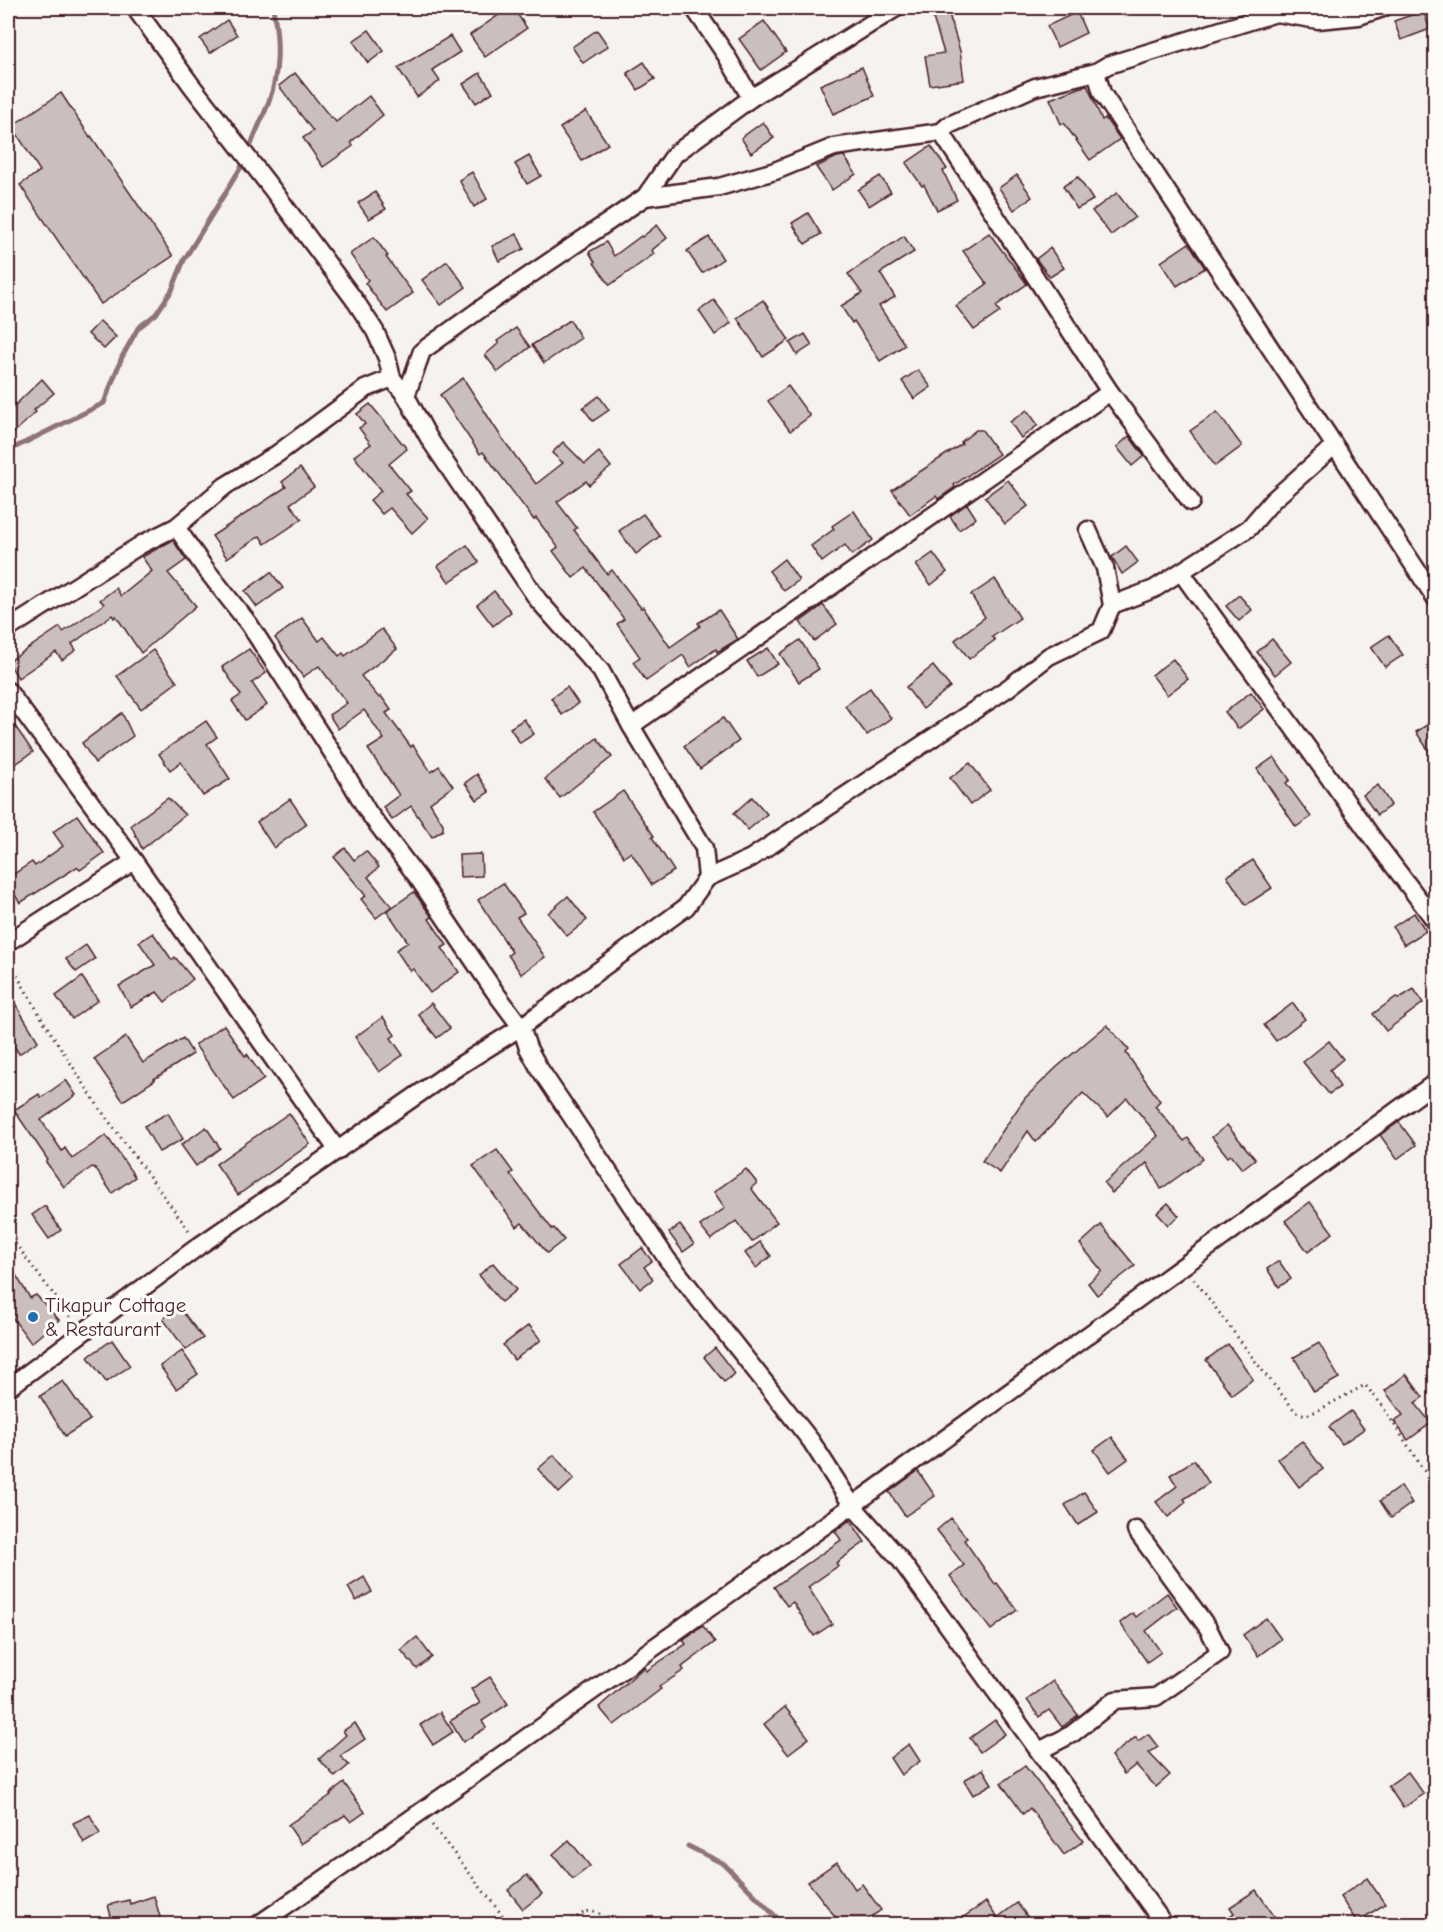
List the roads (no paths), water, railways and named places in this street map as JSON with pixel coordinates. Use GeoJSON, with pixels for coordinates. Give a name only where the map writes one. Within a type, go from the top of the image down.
{"type":"FeatureCollection","features":[{"type":"Feature","properties":{"kind":"street"},"geometry":{"type":"LineString","coordinates":[[135,8],[362,311],[375,331],[387,358],[392,378],[406,396],[430,440],[538,600],[601,671],[704,848],[707,878]]}},
{"type":"Feature","properties":{"kind":"street"},"geometry":{"type":"LineString","coordinates":[[694,8],[726,55],[751,98]]}},
{"type":"Feature","properties":{"kind":"street"},"geometry":{"type":"LineString","coordinates":[[406,396],[422,351],[645,197],[675,154],[751,98],[896,8]]}},
{"type":"Feature","properties":{"kind":"street"},"geometry":{"type":"LineString","coordinates":[[645,197],[718,187],[775,171],[834,147],[941,132],[950,125],[1035,87],[1096,72],[1108,65],[1274,10],[1318,20],[1359,16],[1383,8]]}},
{"type":"Feature","properties":{"kind":"street"},"geometry":{"type":"LineString","coordinates":[[1096,72],[1102,93],[1436,599]]}},
{"type":"Feature","properties":{"kind":"street"},"geometry":{"type":"LineString","coordinates":[[941,132],[1110,392],[1191,502]]}},
{"type":"Feature","properties":{"kind":"street"},"geometry":{"type":"LineString","coordinates":[[8,629],[112,562],[176,526],[225,486],[277,454],[365,389],[392,378]]}},
{"type":"Feature","properties":{"kind":"street"},"geometry":{"type":"LineString","coordinates":[[631,726],[1110,392]]}},
{"type":"Feature","properties":{"kind":"street"},"geometry":{"type":"LineString","coordinates":[[1112,605],[1154,590],[1249,528],[1273,500],[1334,446]]}},
{"type":"Feature","properties":{"kind":"street"},"geometry":{"type":"LineString","coordinates":[[176,526],[204,567],[249,624],[342,766],[368,812],[418,878],[521,1027],[528,1048],[539,1068],[667,1259],[811,1441],[852,1505],[899,1558],[1164,1924]]}},
{"type":"Feature","properties":{"kind":"street"},"geometry":{"type":"LineString","coordinates":[[8,1388],[199,1246],[459,1066],[521,1027],[686,907],[707,878],[751,858],[1008,688],[1049,656],[1101,632],[1112,605],[1105,568],[1088,530]]}},
{"type":"Feature","properties":{"kind":"street"},"geometry":{"type":"LineString","coordinates":[[1181,572],[1374,840],[1436,922]]}},
{"type":"Feature","properties":{"kind":"street"},"geometry":{"type":"LineString","coordinates":[[8,691],[134,861],[338,1151]]}},
{"type":"Feature","properties":{"kind":"street"},"geometry":{"type":"LineString","coordinates":[[8,942],[134,861]]}},
{"type":"Feature","properties":{"kind":"street"},"geometry":{"type":"LineString","coordinates":[[259,1924],[420,1813],[852,1505],[1436,1082]]}},
{"type":"Feature","properties":{"kind":"street"},"geometry":{"type":"LineString","coordinates":[[1039,1751],[1072,1734],[1115,1700],[1156,1697],[1220,1652],[1208,1628],[1136,1530]]}},
{"type":"Feature","properties":{"kind":"waterway"},"geometry":{"type":"LineString","coordinates":[[251,145],[273,90],[277,67],[273,8]]}},
{"type":"Feature","properties":{"kind":"waterway"},"geometry":{"type":"LineString","coordinates":[[8,451],[104,403],[122,357],[138,328],[156,314],[172,290],[184,260],[243,164]]}},
{"type":"Feature","properties":{"kind":"waterway"},"geometry":{"type":"LineString","coordinates":[[688,1846],[724,1864],[783,1924]]}},
{"type":"Feature","properties":{"kind":"place","name":"Tikapur Cottage & Restaurant"},"geometry":{"type":"Point","coordinates":[33,1317]}}]}
